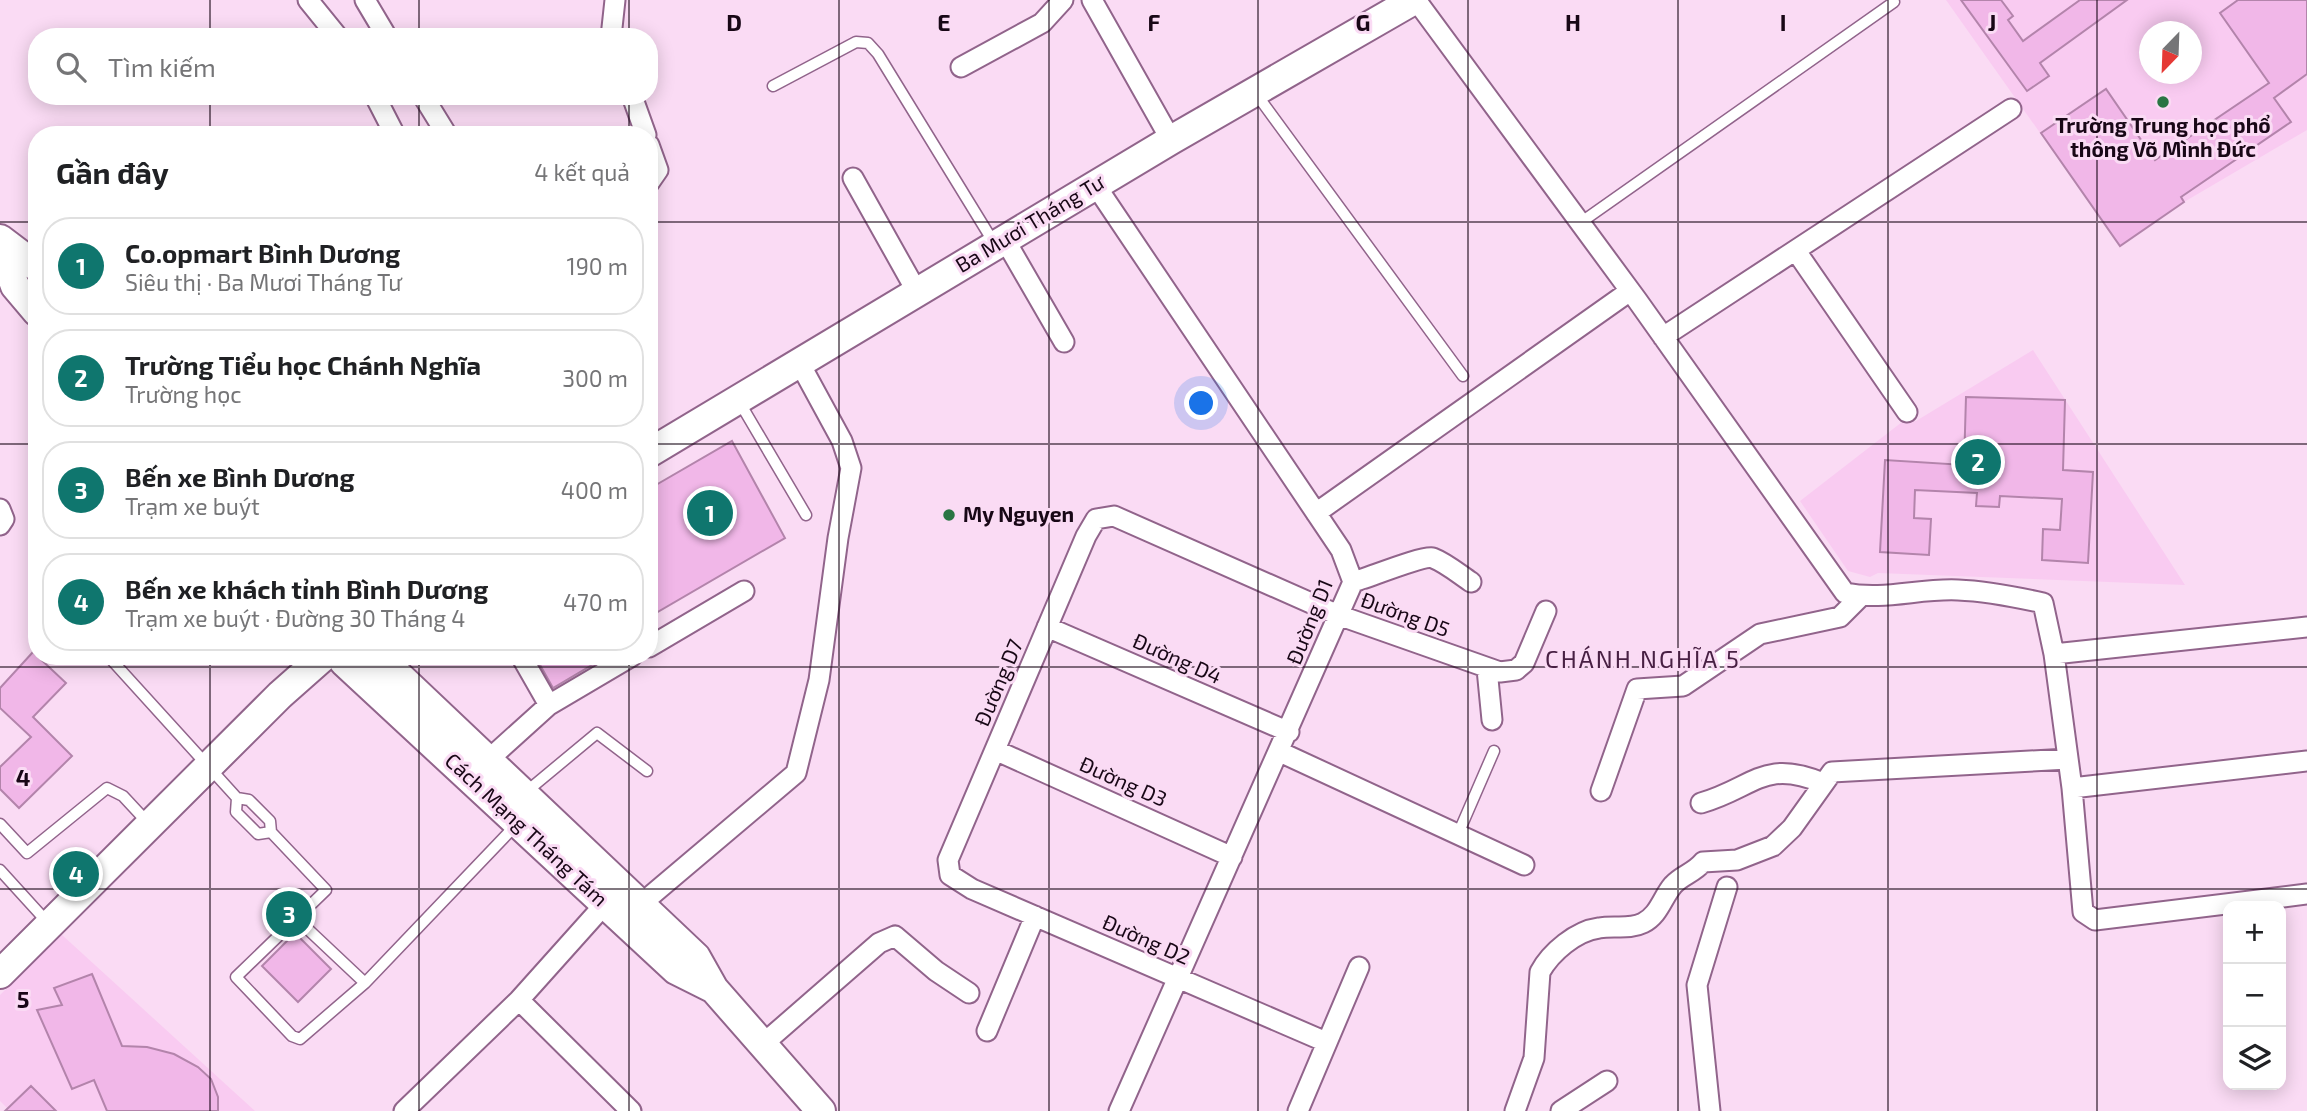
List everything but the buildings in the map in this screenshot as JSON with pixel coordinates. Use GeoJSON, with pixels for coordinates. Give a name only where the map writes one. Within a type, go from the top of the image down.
{"type":"FeatureCollection","features":[{"type":"Feature","properties":{"kind":"main road","name":"Ba Mươi Tháng Tư"},"geometry":{"type":"LineString","coordinates":[[658,448],[1171,140],[1415,0]]}},
{"type":"Feature","properties":{"kind":"main road"},"geometry":{"type":"LineString","coordinates":[[0,239],[28,260]]}},
{"type":"Feature","properties":{"kind":"main road"},"geometry":{"type":"LineString","coordinates":[[0,246],[8,293],[28,306]]}},
{"type":"Feature","properties":{"kind":"main road"},"geometry":{"type":"LineString","coordinates":[[0,974],[280,695],[325,665]]}},
{"type":"Feature","properties":{"kind":"main road","name":"Cách Mạng Tháng Tám"},"geometry":{"type":"LineString","coordinates":[[344,665],[676,970],[714,989]]}},
{"type":"Feature","properties":{"kind":"main road","name":"Cách Mạng Tháng Tám"},"geometry":{"type":"LineString","coordinates":[[388,665],[696,957],[714,989],[821,1111]]}},
{"type":"Feature","properties":{"kind":"street"},"geometry":{"type":"LineString","coordinates":[[308,0],[331,28]]}},
{"type":"Feature","properties":{"kind":"street"},"geometry":{"type":"LineString","coordinates":[[365,0],[382,28]]}},
{"type":"Feature","properties":{"kind":"street"},"geometry":{"type":"LineString","coordinates":[[612,28],[615,0]]}},
{"type":"Feature","properties":{"kind":"street"},"geometry":{"type":"LineString","coordinates":[[961,67],[1045,20],[1063,0]]}},
{"type":"Feature","properties":{"kind":"street"},"geometry":{"type":"LineString","coordinates":[[1092,0],[1171,140]]}},
{"type":"Feature","properties":{"kind":"street"},"geometry":{"type":"LineString","coordinates":[[1415,0],[1630,291],[1845,593],[1861,596],[1957,589],[2008,595],[2043,604],[2054,654],[2072,788],[2083,912],[2095,920],[2307,894]]}},
{"type":"Feature","properties":{"kind":"street"},"geometry":{"type":"LineString","coordinates":[[380,105],[391,126]]}},
{"type":"Feature","properties":{"kind":"street"},"geometry":{"type":"LineString","coordinates":[[429,105],[441,126]]}},
{"type":"Feature","properties":{"kind":"street"},"geometry":{"type":"LineString","coordinates":[[635,105],[643,126]]}},
{"type":"Feature","properties":{"kind":"street"},"geometry":{"type":"LineString","coordinates":[[1663,337],[2011,110]]}},
{"type":"Feature","properties":{"kind":"street"},"geometry":{"type":"LineString","coordinates":[[853,178],[917,292]]}},
{"type":"Feature","properties":{"kind":"street","name":"Đường D1"},"geometry":{"type":"LineString","coordinates":[[1096,186],[1341,550],[1353,582],[1289,732],[1119,1111]]}},
{"type":"Feature","properties":{"kind":"street"},"geometry":{"type":"LineString","coordinates":[[1000,243],[1064,342]]}},
{"type":"Feature","properties":{"kind":"street"},"geometry":{"type":"LineString","coordinates":[[1796,251],[1907,412]]}},
{"type":"Feature","properties":{"kind":"street"},"geometry":{"type":"LineString","coordinates":[[1316,513],[1630,291]]}},
{"type":"Feature","properties":{"kind":"street"},"geometry":{"type":"LineString","coordinates":[[641,904],[796,772],[819,680],[851,468],[842,441],[799,362]]}},
{"type":"Feature","properties":{"kind":"street"},"geometry":{"type":"LineString","coordinates":[[0,509],[4,519],[0,525]]}},
{"type":"Feature","properties":{"kind":"street","name":"Đường D5"},"geometry":{"type":"LineString","coordinates":[[1104,516],[1114,516],[1338,615],[1487,669],[1510,672],[1524,663],[1546,611]]}},
{"type":"Feature","properties":{"kind":"street","name":"Đường D7"},"geometry":{"type":"LineString","coordinates":[[950,875],[947,860],[1086,536],[1097,519],[1104,516]]}},
{"type":"Feature","properties":{"kind":"street"},"geometry":{"type":"LineString","coordinates":[[1353,582],[1431,557],[1471,582]]}},
{"type":"Feature","properties":{"kind":"street"},"geometry":{"type":"LineString","coordinates":[[658,641],[744,591]]}},
{"type":"Feature","properties":{"kind":"street"},"geometry":{"type":"LineString","coordinates":[[1601,792],[1637,689],[1683,687],[1760,634],[1840,617],[1861,596]]}},
{"type":"Feature","properties":{"kind":"street","name":"Đường D4"},"geometry":{"type":"LineString","coordinates":[[1047,627],[1289,732]]}},
{"type":"Feature","properties":{"kind":"street"},"geometry":{"type":"LineString","coordinates":[[2054,654],[2307,627]]}},
{"type":"Feature","properties":{"kind":"street"},"geometry":{"type":"LineString","coordinates":[[526,665],[549,705]]}},
{"type":"Feature","properties":{"kind":"street"},"geometry":{"type":"LineString","coordinates":[[488,760],[549,705],[617,665]]}},
{"type":"Feature","properties":{"kind":"street"},"geometry":{"type":"LineString","coordinates":[[1487,669],[1492,720]]}},
{"type":"Feature","properties":{"kind":"street","name":"Đường D3"},"geometry":{"type":"LineString","coordinates":[[995,750],[1232,857]]}},
{"type":"Feature","properties":{"kind":"street"},"geometry":{"type":"LineString","coordinates":[[1280,752],[1524,865]]}},
{"type":"Feature","properties":{"kind":"street"},"geometry":{"type":"LineString","coordinates":[[1516,1111],[1534,1058],[1540,972],[1545,963],[1575,935],[1600,928],[1634,926],[1645,922],[1656,913],[1674,883],[1695,871],[1703,862],[1737,860],[1773,846],[1792,828],[1832,772],[2068,759]]}},
{"type":"Feature","properties":{"kind":"street"},"geometry":{"type":"LineString","coordinates":[[2072,788],[2307,761]]}},
{"type":"Feature","properties":{"kind":"street"},"geometry":{"type":"LineString","coordinates":[[1700,803],[1733,792],[1765,774],[1779,771],[1823,783]]}},
{"type":"Feature","properties":{"kind":"street","name":"Đường D2"},"geometry":{"type":"LineString","coordinates":[[950,875],[972,889],[1326,1042]]}},
{"type":"Feature","properties":{"kind":"street"},"geometry":{"type":"LineString","coordinates":[[1710,1111],[1697,985],[1727,887]]}},
{"type":"Feature","properties":{"kind":"street"},"geometry":{"type":"LineString","coordinates":[[404,1111],[519,1000],[605,904]]}},
{"type":"Feature","properties":{"kind":"street"},"geometry":{"type":"LineString","coordinates":[[986,1031],[1035,916]]}},
{"type":"Feature","properties":{"kind":"street"},"geometry":{"type":"LineString","coordinates":[[762,1044],[880,943],[895,936],[936,971],[969,993]]}},
{"type":"Feature","properties":{"kind":"street"},"geometry":{"type":"LineString","coordinates":[[1298,1111],[1359,967]]}},
{"type":"Feature","properties":{"kind":"street"},"geometry":{"type":"LineString","coordinates":[[519,1000],[631,1111]]}},
{"type":"Feature","properties":{"kind":"street"},"geometry":{"type":"LineString","coordinates":[[1561,1111],[1607,1081]]}},
{"type":"Feature","properties":{"kind":"lane"},"geometry":{"type":"LineString","coordinates":[[1580,223],[1895,2]]}},
{"type":"Feature","properties":{"kind":"lane"},"geometry":{"type":"LineString","coordinates":[[773,86],[856,42],[867,43],[878,54],[1000,243]]}},
{"type":"Feature","properties":{"kind":"lane"},"geometry":{"type":"LineString","coordinates":[[1255,92],[1464,376]]}},
{"type":"Feature","properties":{"kind":"lane"},"geometry":{"type":"LineString","coordinates":[[738,400],[806,515]]}},
{"type":"Feature","properties":{"kind":"lane"},"geometry":{"type":"LineString","coordinates":[[116,665],[237,798],[249,800],[270,821],[271,832],[326,890],[236,977],[292,1036],[300,1039],[310,1032],[365,983],[518,823]]}},
{"type":"Feature","properties":{"kind":"lane"},"geometry":{"type":"LineString","coordinates":[[523,795],[597,733],[647,771]]}},
{"type":"Feature","properties":{"kind":"lane"},"geometry":{"type":"LineString","coordinates":[[1458,834],[1494,751]]}},
{"type":"Feature","properties":{"kind":"lane"},"geometry":{"type":"LineString","coordinates":[[0,824],[27,853],[107,789],[122,796],[150,824]]}},
{"type":"Feature","properties":{"kind":"lane"},"geometry":{"type":"LineString","coordinates":[[237,798],[236,812],[258,834],[271,832]]}},
{"type":"Feature","properties":{"kind":"lane"},"geometry":{"type":"LineString","coordinates":[[0,870],[50,925]]}},
{"type":"Feature","properties":{"kind":"lane"},"geometry":{"type":"LineString","coordinates":[[298,919],[365,983]]}},
{"type":"Feature","properties":{"kind":"shaded area","name":"Trường Trung học phổ thông Võ Mình Đức"},"geometry":{"type":"Polygon","coordinates":[[[1946,0],[2307,0],[2307,130],[2184,202],[2120,246],[1946,0]]]}},
{"type":"Feature","properties":{"kind":"shaded area"},"geometry":{"type":"Polygon","coordinates":[[[2033,350],[2185,585],[1878,573],[1870,577],[1848,571],[1800,501],[1902,422],[1916,421],[2033,350]]]}},
{"type":"Feature","properties":{"kind":"shaded area"},"geometry":{"type":"Polygon","coordinates":[[[61,934],[255,1111],[10,1111],[0,1101],[0,995],[61,934]]]}},
{"type":"Feature","properties":{"kind":"place","name":"Trường Trung học phổ thông Võ Mình Đức"},"geometry":{"type":"Point","coordinates":[2163,102]}},
{"type":"Feature","properties":{"kind":"place","name":"Trường Tiểu học Chánh Nghĩa"},"geometry":{"type":"Point","coordinates":[1978,462]}},
{"type":"Feature","properties":{"kind":"place","name":"Co.opmart Bình Dương"},"geometry":{"type":"Point","coordinates":[710,513]}},
{"type":"Feature","properties":{"kind":"place","name":"My Nguyen"},"geometry":{"type":"Point","coordinates":[949,515]}},
{"type":"Feature","properties":{"kind":"place","name":"Bến xe khách tỉnh Bình Dương"},"geometry":{"type":"Point","coordinates":[76,874]}},
{"type":"Feature","properties":{"kind":"place","name":"Bến xe Bình Dương"},"geometry":{"type":"Point","coordinates":[289,914]}},
{"type":"Feature","properties":{"kind":"district","name":"CHÁNH NGHĨA 5"},"geometry":{"type":"Point","coordinates":[1643,660]}}]}
